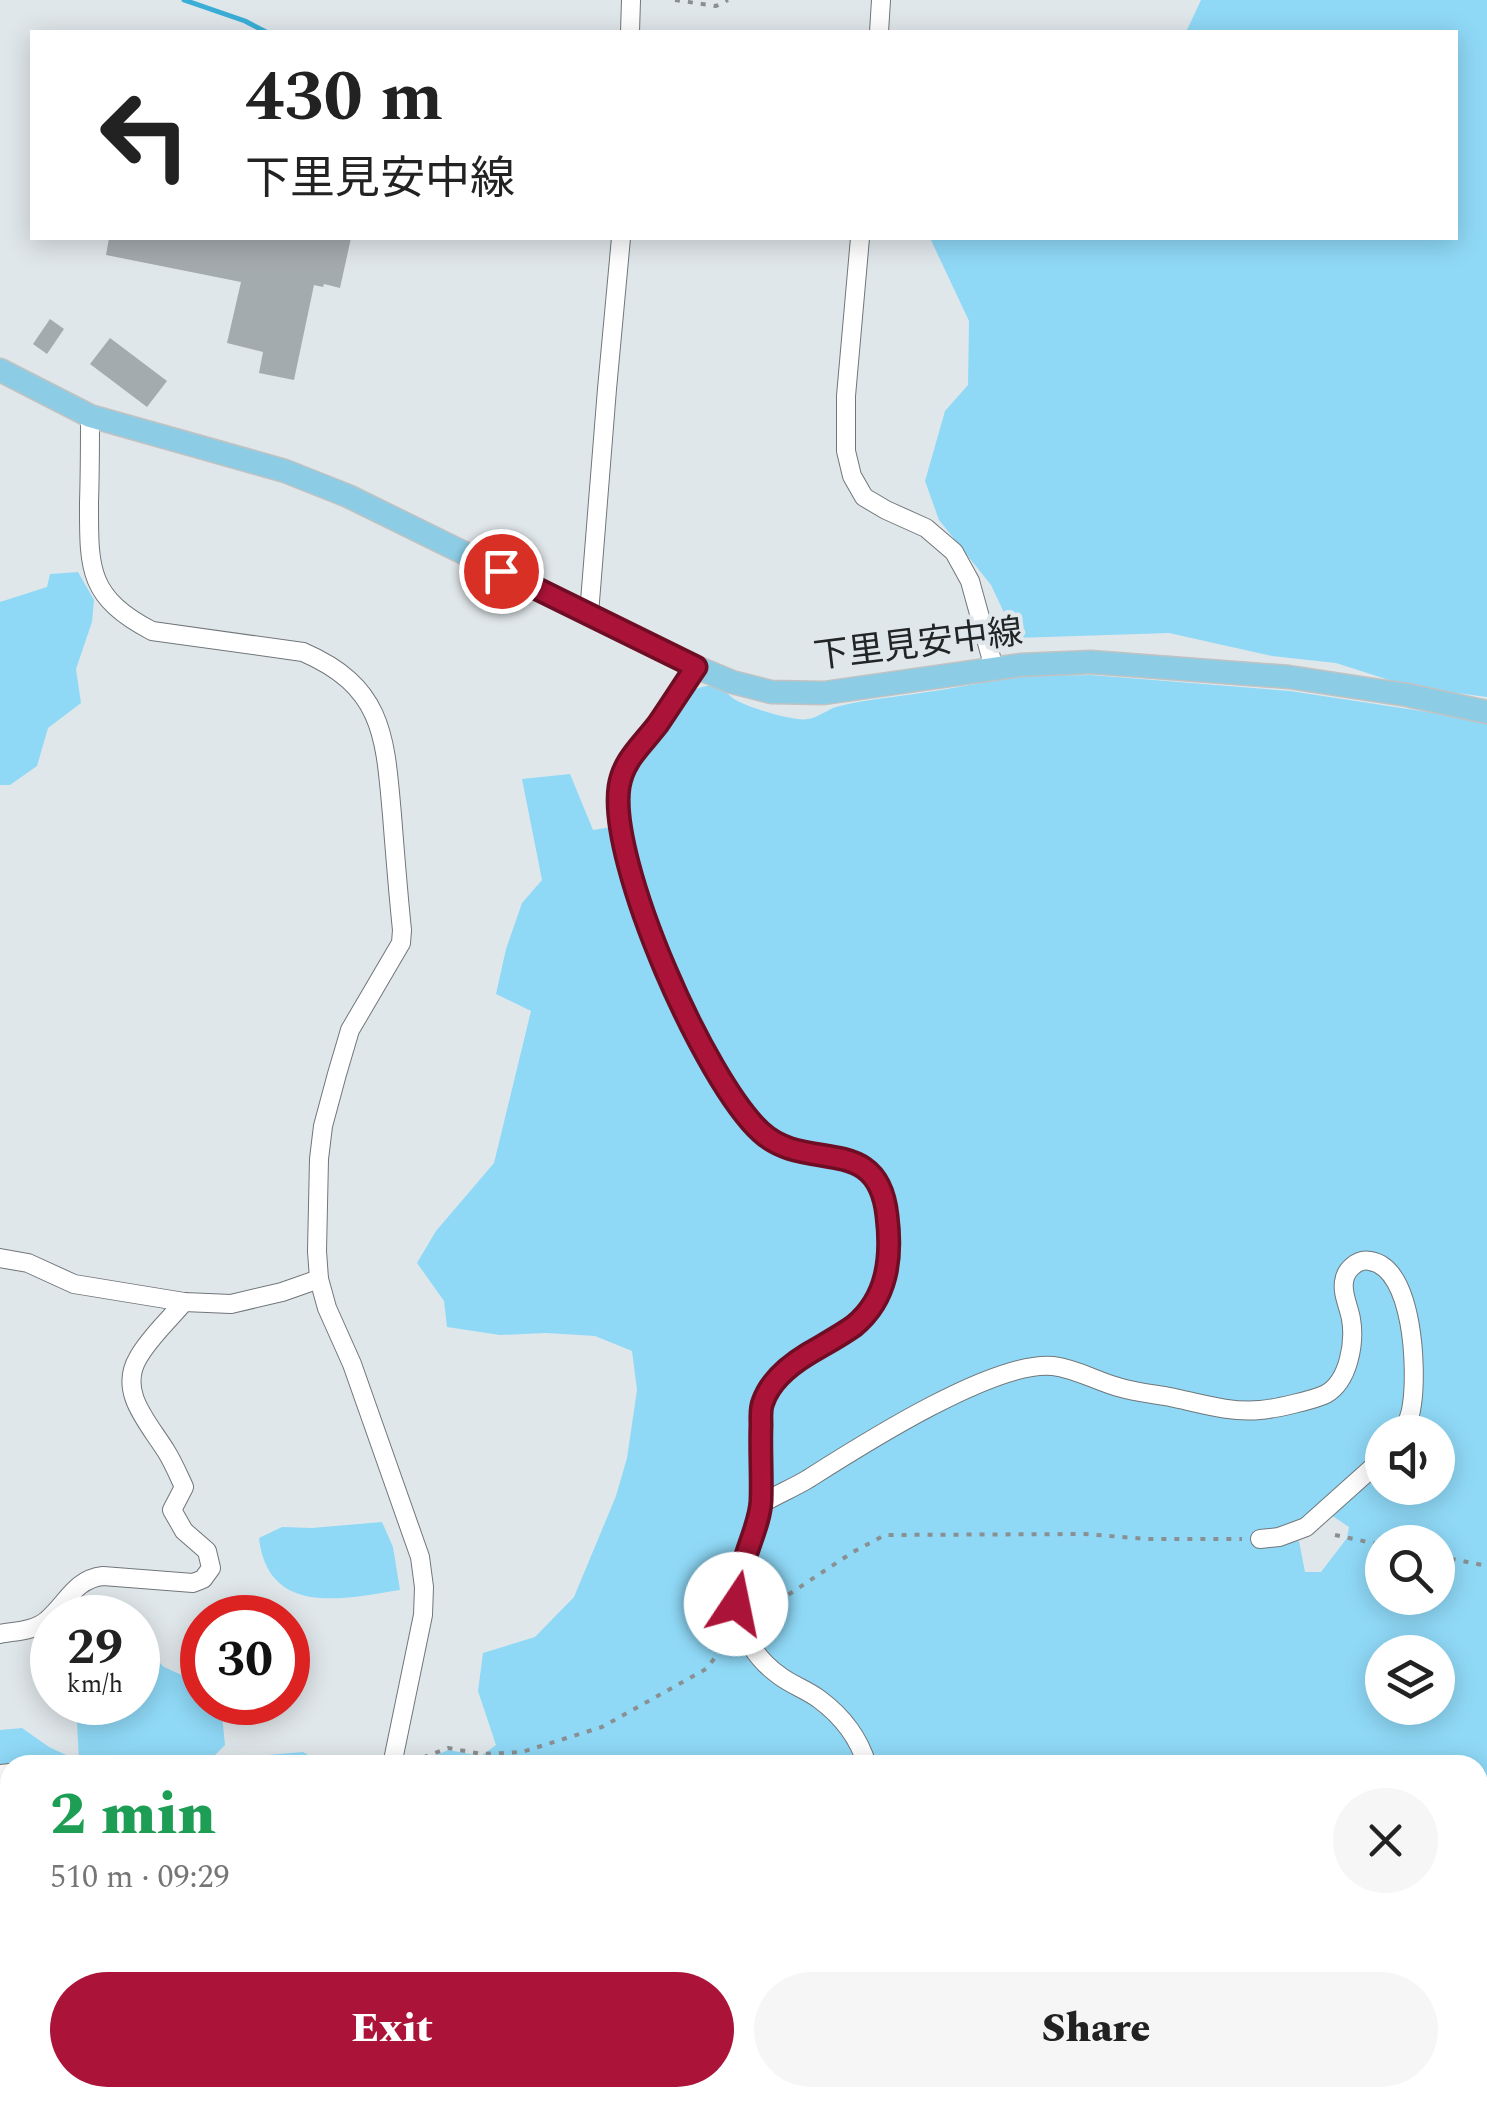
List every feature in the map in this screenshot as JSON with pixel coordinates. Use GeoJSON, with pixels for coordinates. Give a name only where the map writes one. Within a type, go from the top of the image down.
{"type":"FeatureCollection","features":[{"type":"Feature","properties":{"kind":"main road","name":"下里見安中線"},"geometry":{"type":"LineString","coordinates":[[0,370],[90,416],[285,472],[348,496],[696,667],[772,692],[824,694],[994,668],[1091,662],[1289,677],[1407,694],[1487,712]]}},
{"type":"Feature","properties":{"kind":"street"},"geometry":{"type":"LineString","coordinates":[[630,30],[631,0]]}},
{"type":"Feature","properties":{"kind":"street"},"geometry":{"type":"LineString","coordinates":[[878,30],[882,0]]}},
{"type":"Feature","properties":{"kind":"street"},"geometry":{"type":"LineString","coordinates":[[589,614],[622,240]]}},
{"type":"Feature","properties":{"kind":"street"},"geometry":{"type":"LineString","coordinates":[[860,240],[846,396],[846,451],[852,476],[864,497],[926,528],[954,552],[970,581],[994,668]]}},
{"type":"Feature","properties":{"kind":"street"},"geometry":{"type":"LineString","coordinates":[[90,416],[89,556],[104,595],[126,615],[152,630],[303,652],[325,662],[343,674],[372,710],[386,748],[401,943],[350,1030],[323,1126],[316,1251],[327,1308],[352,1364],[420,1557],[423,1615],[394,1755]]}},
{"type":"Feature","properties":{"kind":"street"},"geometry":{"type":"LineString","coordinates":[[696,667],[630,755],[619,789],[620,822],[644,916],[701,1045],[761,1132],[784,1147],[844,1158],[863,1166],[878,1181],[887,1210],[890,1253],[886,1279],[877,1300],[853,1326],[791,1364],[772,1384],[762,1404],[761,1504],[742,1567],[736,1604],[749,1643],[770,1668],[819,1698],[854,1735],[864,1755]]}},
{"type":"Feature","properties":{"kind":"street"},"geometry":{"type":"LineString","coordinates":[[0,1258],[28,1263],[74,1284],[184,1302],[231,1304],[319,1279]]}},
{"type":"Feature","properties":{"kind":"street"},"geometry":{"type":"LineString","coordinates":[[761,1504],[962,1392],[1012,1371],[1052,1366],[1086,1373],[1117,1387],[1236,1410],[1260,1410],[1325,1395],[1350,1358],[1351,1317],[1343,1285],[1345,1277],[1365,1260],[1382,1266],[1398,1285],[1413,1335],[1409,1415]]}},
{"type":"Feature","properties":{"kind":"street"},"geometry":{"type":"LineString","coordinates":[[0,1634],[36,1627],[90,1578],[193,1583],[211,1568],[207,1551],[184,1531],[172,1510],[184,1486],[140,1411],[130,1385],[139,1354],[184,1302]]}},
{"type":"Feature","properties":{"kind":"street"},"geometry":{"type":"LineString","coordinates":[[1260,1539],[1296,1533],[1306,1527],[1365,1474]]}},
{"type":"Feature","properties":{"kind":"path"},"geometry":{"type":"LineString","coordinates":[[675,0],[716,6],[728,0]]}},
{"type":"Feature","properties":{"kind":"path"},"geometry":{"type":"LineString","coordinates":[[429,1755],[448,1748],[482,1754],[522,1752],[602,1728],[706,1669],[742,1625],[885,1535],[1260,1539]]}},
{"type":"Feature","properties":{"kind":"path"},"geometry":{"type":"LineString","coordinates":[[1334,1535],[1365,1541]]}},
{"type":"Feature","properties":{"kind":"path"},"geometry":{"type":"LineString","coordinates":[[1455,1559],[1487,1566]]}},
{"type":"Feature","properties":{"kind":"shaded area"},"geometry":{"type":"Polygon","coordinates":[[[1201,0],[1487,0],[1487,697],[1411,687],[1336,663],[1272,656],[1169,633],[1016,638],[991,585],[939,520],[925,481],[945,411],[968,385],[969,321],[931,240],[1458,240],[1458,30],[1187,30],[1201,0]]]}},
{"type":"Feature","properties":{"kind":"shaded area"},"geometry":{"type":"Polygon","coordinates":[[[78,572],[94,600],[92,622],[76,669],[81,703],[48,728],[37,766],[10,785],[0,785],[0,602],[47,587],[50,574],[78,572]]]}},
{"type":"Feature","properties":{"kind":"shaded area"},"geometry":{"type":"Polygon","coordinates":[[[1091,675],[1290,691],[1487,721],[1487,1755],[865,1755],[764,1653],[753,1634],[745,1604],[746,1583],[766,1500],[770,1419],[776,1394],[793,1373],[860,1330],[879,1312],[890,1288],[893,1210],[887,1184],[876,1167],[862,1157],[786,1138],[768,1127],[721,1064],[672,967],[652,915],[628,821],[629,778],[637,763],[670,726],[686,697],[702,687],[718,687],[749,706],[802,719],[851,704],[1009,678],[1091,675]],[[1331,1515],[1260,1543],[1299,1541],[1305,1572],[1321,1572],[1347,1538],[1349,1527],[1331,1515]]]}},
{"type":"Feature","properties":{"kind":"shaded area"},"geometry":{"type":"Polygon","coordinates":[[[570,774],[593,830],[612,827],[636,918],[661,980],[693,1049],[720,1095],[756,1140],[782,1156],[860,1171],[881,1212],[880,1276],[871,1296],[756,1400],[751,1420],[753,1508],[729,1605],[776,1682],[832,1723],[849,1740],[856,1755],[482,1755],[496,1745],[478,1691],[483,1653],[535,1637],[574,1597],[616,1496],[627,1458],[637,1390],[632,1351],[595,1336],[500,1335],[447,1327],[444,1301],[417,1263],[436,1231],[494,1163],[531,1011],[496,994],[522,903],[542,880],[522,779],[570,774]]]}},
{"type":"Feature","properties":{"kind":"shaded area"},"geometry":{"type":"Polygon","coordinates":[[[382,1522],[393,1547],[400,1590],[355,1597],[312,1597],[293,1592],[277,1581],[265,1563],[259,1538],[282,1527],[382,1522]]]}},
{"type":"Feature","properties":{"kind":"shaded area"},"geometry":{"type":"Polygon","coordinates":[[[160,1663],[180,1674],[180,1725],[223,1725],[225,1745],[215,1755],[79,1755],[77,1725],[160,1725],[160,1663]]]}},
{"type":"Feature","properties":{"kind":"shaded area"},"geometry":{"type":"Polygon","coordinates":[[[22,1728],[66,1755],[0,1755],[0,1730],[22,1728]]]}},
{"type":"Feature","properties":{"kind":"shaded area"},"geometry":{"type":"Polygon","coordinates":[[[448,1750],[476,1755],[437,1755],[448,1750]]]}},
{"type":"Feature","properties":{"kind":"building"},"geometry":{"type":"Polygon","coordinates":[[[109,240],[351,240],[340,288],[314,285],[294,380],[259,373],[263,352],[227,343],[241,282],[106,255],[109,240]]]}},
{"type":"Feature","properties":{"kind":"building"},"geometry":{"type":"Polygon","coordinates":[[[50,319],[64,329],[47,354],[33,344],[50,319]]]}},
{"type":"Feature","properties":{"kind":"building"},"geometry":{"type":"Polygon","coordinates":[[[110,338],[167,381],[147,407],[90,364],[110,338]]]}},
{"type":"Feature","properties":{"kind":"waterway"},"geometry":{"type":"LineString","coordinates":[[184,0],[262,30]]}},
{"type":"Feature","properties":{"kind":"route"},"geometry":{"type":"LineString","coordinates":[[501,571],[696,667],[630,755],[619,789],[620,822],[644,916],[701,1045],[761,1132],[784,1147],[844,1158],[863,1166],[878,1181],[887,1210],[890,1253],[886,1279],[877,1300],[853,1326],[791,1364],[772,1384],[762,1404],[761,1504],[742,1567],[736,1604]]}}]}
